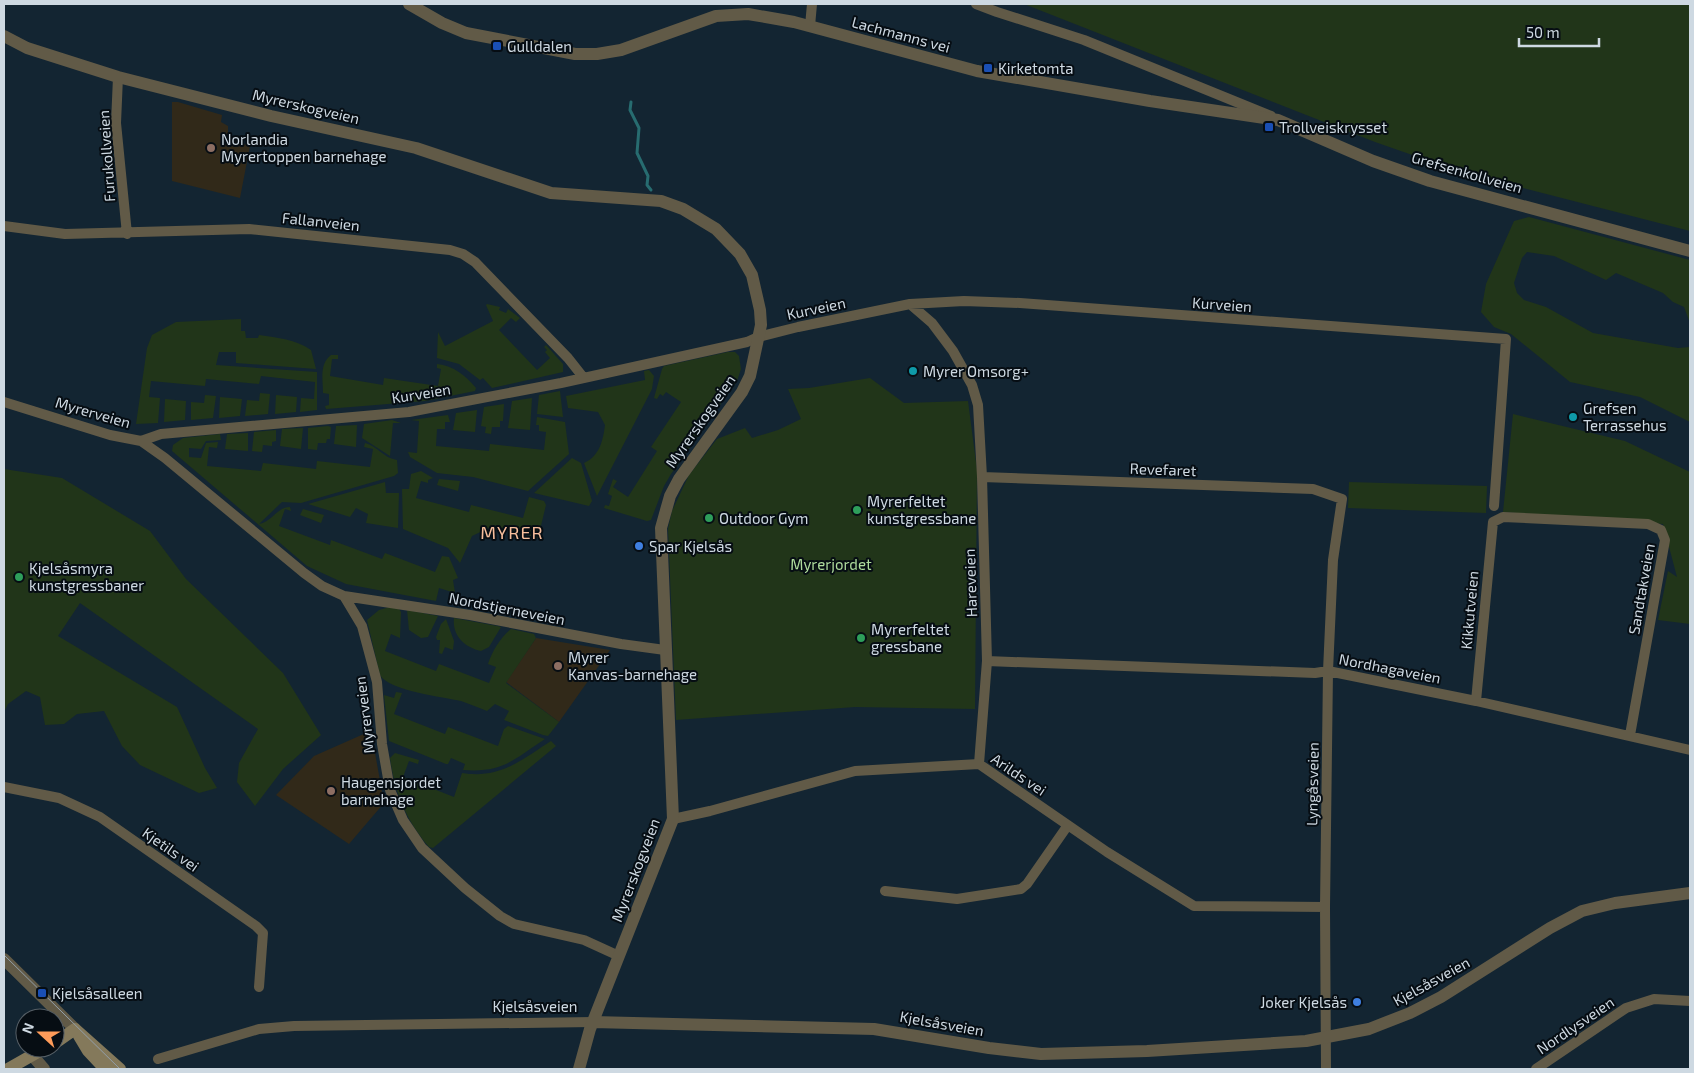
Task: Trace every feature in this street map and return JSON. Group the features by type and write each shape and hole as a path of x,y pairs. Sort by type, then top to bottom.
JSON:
{"main road":[{"path":"65,1036 75,1029"},
{"path":"75,1029 88,1051 105,1069"},
{"path":"75,1029 120,1069"},
{"path":"8,1069 27,1058"}],"street":[{"name":"Lachmanns vei","path":"409,4 442,24 466,33 575,54 597,54 621,50 697,21 724,15 762,16 810,26 977,71 1240,110 1278,120"},
{"path":"810,26 812,4"},
{"path":"976,4 1084,40 1240,110"},
{"name":"Myrerskogveien","path":"4,36 27,48 118,77 271,116 416,148 551,193 580,197 648,199 673,204 716,229 740,254 752,275 760,310 761,325 750,376 742,392 679,479 664,513 661,528 664,650 673,819 593,1022 579,1069"},
{"name":"Furukollveien","path":"118,77 116,124 127,234"},
{"name":"Grefsenkollveien","path":"1278,120 1373,161 1430,181 1690,251"},
{"name":"Fallanveien","path":"4,226 65,234 127,234 249,229 450,250 463,254 475,262 568,358 583,377"},
{"name":"Kurveien","path":"141,441 162,434 409,412 747,342 758,337 910,304 964,301 1020,303 1506,339 1494,506"},
{"name":"Hareveien","path":"910,304 932,323 954,351 972,385 979,414 987,661 979,764"},
{"name":"Myrerveien","path":"4,402 110,435 141,441 165,458 304,573 322,586 344,596 362,626 377,682 384,754 390,790 403,820 422,848 465,888 500,916 514,924 584,940 619,956"},
{"name":"Revefaret","path":"982,477 1313,489 1342,499"},
{"name":"Lyngåsveien","path":"1326,1069 1325,907 1328,671 1334,560 1342,499"},
{"name":"Sandtakveien","path":"1493,522 1503,517 1648,524 1658,527 1664,534 1665,546 1630,735"},
{"name":"Kikkutveien","path":"1476,701 1490,531 1493,522"},
{"name":"Nordstjerneveien","path":"344,596 470,615 621,644 664,650"},
{"name":"Nordhagaveien","path":"987,661 1315,673 1328,671 1476,701 1690,750"},
{"name":"Arilds vei","path":"673,819 710,811 856,771 979,764 1175,896 1194,906 1325,907"},
{"name":"Kjetils vei","path":"4,787 59,798 100,817 256,926 262,933 259,988"},
{"path":"885,891 957,899 1020,889 1027,884 1068,825"},
{"name":"Kjelsåsveien","path":"158,1059 259,1029 294,1026 593,1022 874,1029 1008,1051 1050,1054 1157,1050 1326,1038 1369,1029 1424,1006 1558,923 1582,911 1616,903 1690,893"},
{"path":"4,960 75,1029"},
{"name":"Nordlysveien","path":"1536,1069 1626,1008 1654,999 1690,1001"},
{"path":"35,1058 44,1069"}],"shaded area":[{"name":"Norlandia Myrertoppen barnehage","path":"172,102 178,102 222,115 221,122 228,126 228,138 250,146 240,198 172,181"},
{"name":"Myrer Kanvas-barnehage","path":"536,638 610,650 559,722 506,682"},
{"name":"Haugensjordet barnehage","path":"366,733 372,736 384,803 349,844 276,795 314,756"}],"green space":[{"path":"1024,4 1690,4 1690,231 1461,172 1375,142"},
{"path":"1529,217 1690,260 1690,323 1684,307 1673,302 1663,293 1616,273 1606,280 1554,256 1527,252 1522,258 1514,283 1517,293 1524,300 1546,307 1593,333 1678,348 1690,347 1690,422 1640,397 1570,382 1511,334 1494,327 1481,312 1486,284 1514,221"},
{"path":"487,304 500,307 499,310 506,313 508,309 520,318 516,322 511,318 499,330 537,370 550,358 545,352 547,350 544,347 546,345 563,364 563,372 492,388 483,378 480,380 459,364 437,358 438,332 445,346 493,321"},
{"path":"241,319 241,331 245,331 246,338 258,338 259,335 280,338 299,343 311,350 316,369 236,363 236,352 219,352 216,365 317,372 317,410 300,412 301,398 314,399 315,382 261,376 259,384 206,379 205,386 151,381 149,397 160,398 158,423 136,424 147,348 152,335 176,322"},
{"path":"735,352 739,356 741,369 737,381 671,474 664,486 651,520 647,521 604,508 605,505 609,506 612,496 608,494 613,479 617,481 613,487 628,497 657,451 651,447 681,402 666,392 663,396 660,394 657,399 654,398 664,366"},
{"path":"331,355 338,355 338,359 332,359 330,376 383,385 384,378 438,386 441,369 437,368 437,364 459,372 476,388 475,391 425,401 326,409 325,406 329,405 329,394 323,393 322,372 327,359"},
{"path":"649,370 654,376 652,389 597,496 584,463 594,456 600,447 605,425 598,412 568,408 566,396 645,380 644,371"},
{"name":"Myrerjordet","path":"870,378 904,403 968,401 977,470 975,709 855,707 676,720 668,529 672,511 689,475 717,439 745,428 752,438 778,430 801,419 788,389 809,388"},
{"path":"560,391 563,417 537,414 539,395"},
{"path":"260,393 270,394 268,414 245,416 247,400 259,401"},
{"path":"205,395 216,396 213,418 191,420 191,402 204,403"},
{"path":"276,395 297,397 296,412 275,414"},
{"path":"220,397 242,399 240,416 219,418"},
{"path":"532,398 530,430 508,428 512,401"},
{"path":"165,399 186,401 185,420 164,422"},
{"path":"504,404 503,421 500,421 500,427 492,427 491,434 485,433 486,427 481,426 484,407"},
{"path":"477,410 475,432 453,430 456,413"},
{"path":"1513,414 1625,441 1690,472 1690,624 1658,620 1668,571 1677,577 1663,524 1503,512"},
{"path":"448,415 450,422 445,422 445,429 437,429 436,446 489,451 490,444 544,450 546,432 539,431 539,425 536,425 537,417 565,422 569,454 528,491 473,477 437,473 410,457 408,452 417,453 419,421 411,420"},
{"path":"392,420 401,423 393,423 390,456 362,438 364,424"},
{"path":"357,425 356,447 334,444 336,426"},
{"path":"331,427 330,439 327,439 326,443 318,443 317,450 308,449 308,428"},
{"path":"303,428 301,449 280,446 282,429"},
{"path":"276,430 276,441 272,442 272,446 263,445 262,452 252,451 254,432"},
{"path":"248,433 248,451 225,449 227,434"},
{"path":"220,434 221,440 206,441 201,449 189,448 189,457 201,458 206,443 218,442 217,448 209,447 207,466 261,471 263,463 316,469 317,461 370,467 373,449 364,447 365,443 388,457 397,460 398,473 394,476 301,503 282,502 259,524 264,523 282,509 290,507 291,511 285,509 279,526 330,545 331,540 382,559 385,553 435,572 442,556 449,557 458,578 453,580 455,593 439,588 436,601 346,584 307,566 172,451 173,445 183,438"},
{"path":"572,458 581,463 592,501 589,506 534,493"},
{"path":"4,469 62,478 150,531 186,579 283,673 321,735 283,769 255,806 237,782 239,763 258,729 80,603 58,636 177,707 205,768 217,788 199,793 140,765 122,746 104,711 77,714 64,724 45,725 40,697 26,691 8,704 4,712"},
{"path":"421,471 433,478 428,480 428,483 421,481 416,498 469,512 471,505 523,518 529,497 544,501 546,505 538,538 493,526 472,536 460,563 448,548 403,529 402,489 409,489 411,474"},
{"path":"439,479 460,481 458,491 437,485"},
{"path":"385,482 386,493 399,493 398,528 366,523 368,514 356,508 350,517 308,504"},
{"path":"1349,482 1487,486 1486,513 1348,508"},
{"path":"303,509 324,515 321,523 300,515"},
{"path":"390,607 399,609 401,612 400,638 391,634 385,651 436,671 439,664 489,683 496,667 488,664 494,650 503,637 511,629 534,634 536,638 506,683 559,722 548,736 543,735 504,720 509,711 495,704 487,711 461,701 405,689 385,681 380,675 367,620 379,610"},
{"path":"407,610 438,616 428,637 421,638 409,630"},
{"path":"454,618 501,627 489,647 481,651 469,647 460,639 455,630"},
{"path":"446,619 454,641 453,650 445,647 442,654 439,653 440,640 437,640 436,637 441,624"},
{"path":"396,692 402,693 394,714 445,734 448,727 498,746 504,729 508,726 545,739 507,764 488,769 463,770 465,764 451,758 448,764 446,764 389,741 384,695 394,698"},
{"path":"551,741 556,746 433,848 429,847 414,827 398,794 390,758 395,753 419,760 418,764 409,761 403,777 454,797 462,773 475,774 499,771 509,767"}],"waterway":[{"path":"631,102 630,110 639,128 637,153 648,176 647,185 651,190"}],"tram line":[{"path":"4,955 120,1069"}],"place":[{"name":"Gulldalen","path":"497,46"},
{"name":"Kirketomta","path":"988,68"},
{"name":"Trollveiskrysset","path":"1269,127"},
{"name":"Norlandia Myrertoppen barnehage","path":"211,148"},
{"name":"Myrer Omsorg+","path":"913,371"},
{"name":"Grefsen Terrassehus","path":"1573,417"},
{"name":"Myrerfeltet kunstgressbane","path":"857,510"},
{"name":"Outdoor Gym","path":"709,518"},
{"name":"Spar Kjelsås","path":"639,546"},
{"name":"Kjelsåsmyra kunstgressbaner","path":"19,577"},
{"name":"Myrerfeltet gressbane","path":"861,638"},
{"name":"Myrer Kanvas-barnehage","path":"558,666"},
{"name":"Haugensjordet barnehage","path":"331,791"},
{"name":"Kjelsåsalleen","path":"42,993"},
{"name":"Joker Kjelsås","path":"1357,1002"}],"district":[{"name":"MYRER","path":"512,532"}]}
